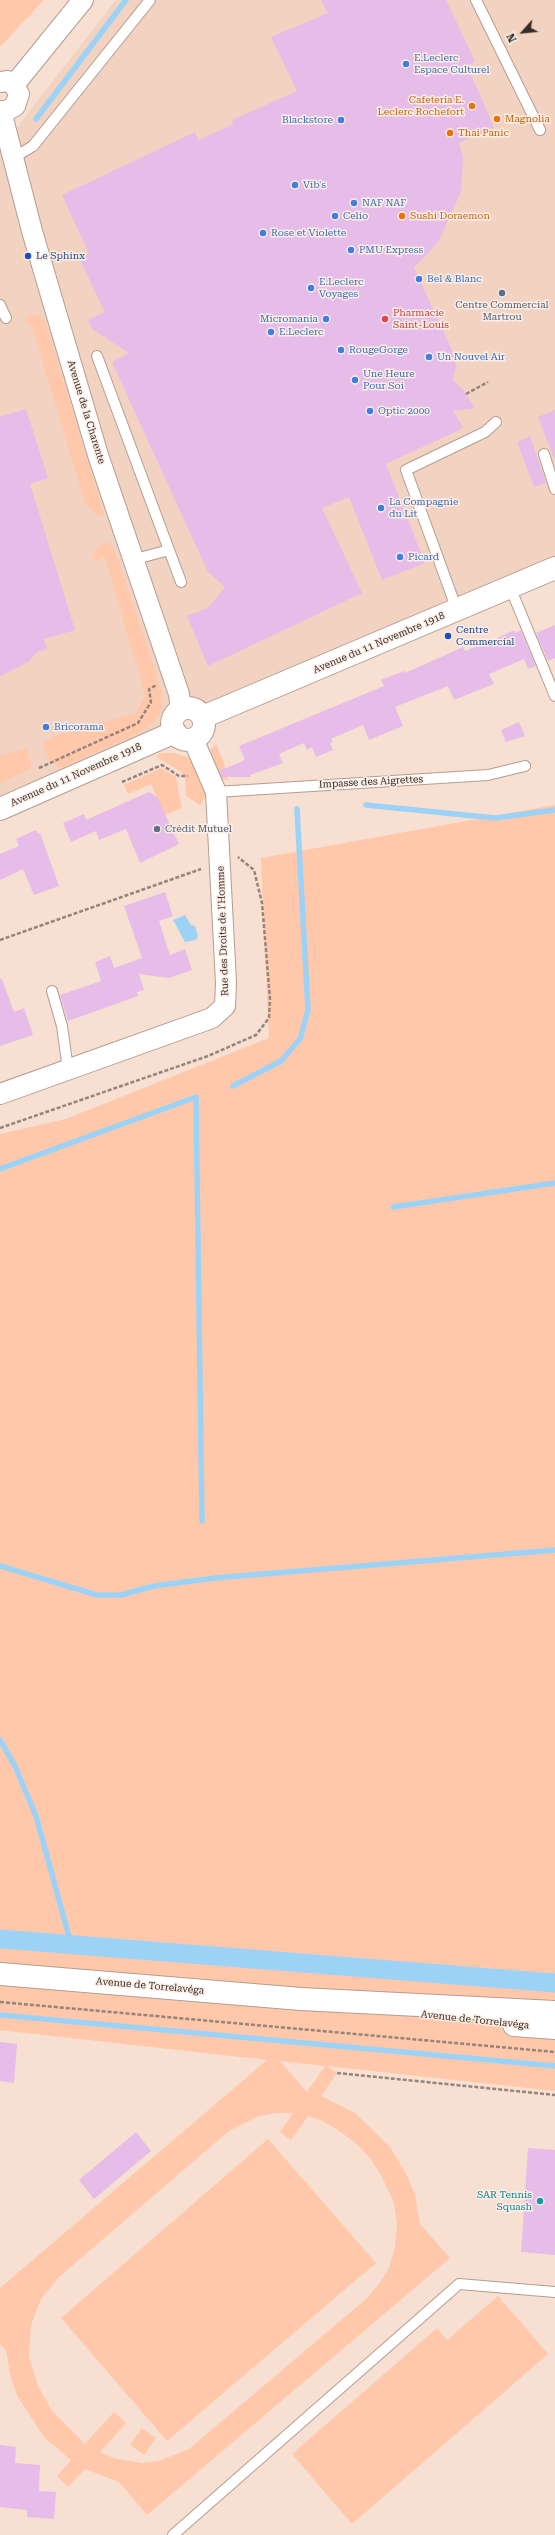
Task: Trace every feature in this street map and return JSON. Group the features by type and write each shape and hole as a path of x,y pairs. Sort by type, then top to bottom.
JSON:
{"main road":[{"name":"Avenue du 11 Novembre 1918","path":"203,717 555,568"},
{"path":"191,708 203,717 204,728 184,735 172,722 181,709 191,708"},
{"name":"Avenue du 11 Novembre 1918","path":"0,809 184,735"},
{"name":"Avenue de Torrelavéga","path":"0,1974 301,1999 555,2012"},
{"name":"Avenue de Torrelavéga","path":"301,1999 482,2022 555,2028"}],"street":[{"path":"0,111 6,111 15,106 19,94 4,81 83,0"},
{"name":"Avenue de la Charente","path":"0,111 32,231 132,560 173,678 181,709"},
{"name":"Rue des Droits de l'Homme","path":"0,1094 212,1018 226,1006 221,862 216,792 207,768 184,735"}],"lane":[{"path":"13,158 33,146 150,0"},
{"path":"476,0 540,130"},
{"path":"0,305 6,318"},
{"path":"97,356 181,582"},
{"path":"457,610 406,470 485,432 496,422"},
{"path":"544,454 555,489"},
{"path":"132,560 168,550"},
{"path":"510,587 555,696"},
{"name":"Impasse des Aigrettes","path":"216,792 488,775 525,766"},
{"path":"52,991 62,1026 68,1069"},
{"path":"172,2535 459,2284 555,2292"}],"path":[{"path":"466,394 488,382"},
{"path":"39,768 138,723 151,702 149,689 173,678"},
{"path":"122,782 162,765 185,777 207,768"},
{"path":"0,940 221,862"},
{"path":"0,2002 555,2052"},
{"path":"337,2073 555,2095"}],"shaded area":[{"path":"0,0 44,0 1,46 0,45"},
{"path":"116,0 555,0 555,564 222,702 0,800 0,149"},
{"path":"30,315 38,315 45,320 104,515 97,516 85,503 32,326 25,322 26,317"},
{"path":"105,542 110,544 115,550 162,692 162,710 153,723 141,732 62,768 50,762 43,744 51,737 136,713 145,695 105,557 94,562 94,551"},
{"path":"216,744 224,763 228,780 222,779 211,758 211,749"},
{"path":"26,748 32,768 0,783 0,756"},
{"path":"162,753 174,753 190,758 207,795 200,805 186,796 185,777 181,772 158,758 157,756"},
{"path":"161,768 176,777 182,808 165,815 151,784 128,794 124,785"},
{"path":"555,805 555,2091 327,2066 337,2073 321,2096 355,2113 390,2147 407,2176 415,2195 420,2224 450,2258 147,2515 119,2482 85,2469 68,2487 57,2476 71,2460 44,2437 18,2397 11,2379 6,2350 0,2344 0,2288 267,2060 0,2030 0,1134 66,1119 269,1038 261,858","holes":["280,2061 325,2066 307,2092","277,2113 293,2113 280,2132 291,2140 308,2116 323,2121 341,2132 359,2146 372,2161 383,2179 394,2203 397,2225 395,2247 389,2268 379,2284 366,2299 189,2449 159,2461 142,2463 113,2458 100,2452 126,2423 114,2412 85,2444 52,2411 38,2386 29,2356 31,2325 41,2299 59,2277 229,2131 259,2116"]},
{"path":"268,2139 376,2263 167,2441 61,2318"},
{"path":"498,2296 548,2354 352,2524 292,2454 437,2328 447,2340"},
{"path":"142,2428 156,2438 144,2455 130,2445"}],"water":[{"path":"185,915 191,925 195,926 198,936 196,940 185,942 173,920"}],"building":[{"name":"E.Leclerc","path":"321,0 446,0 475,61 467,66 494,127 459,143 463,157 461,192 438,242 414,268 453,352 456,365 453,381 462,388 475,408 453,411 463,427 457,431 386,464 425,563 382,580 349,497 322,508 362,593 208,666 187,616 208,608 225,587 208,572 112,362 129,353 92,329 88,320 105,312 79,258 89,254 62,195 195,132 199,140 233,124 232,120 297,91 271,37 328,13"},
{"path":"26,409 48,478 30,484 75,630 44,639 47,649 37,652 28,662 0,676 0,417"},
{"path":"555,410 555,457 554,458 538,417"},
{"path":"530,436 546,483 534,487 517,442"},
{"path":"555,625 555,658 548,661 536,633"},
{"path":"514,630 515,633 521,630 536,666 528,669 524,659 489,674 494,684 454,700 448,686 395,707 403,726 369,740 363,725 331,739 333,742 330,743 333,750 316,757 312,747 307,750 304,743 279,754 283,763 250,775 251,777 222,777 219,771 245,760 239,746 384,686 381,680 404,671 405,673 463,647 465,651"},
{"path":"519,722 525,736 506,742 501,730"},
{"path":"149,792 157,797 179,844 140,863 126,829 99,840 96,831 71,842 63,823 84,814 86,820"},
{"path":"36,830 38,834 40,833 59,886 34,895 23,869 0,880 0,854 19,846 16,839"},
{"path":"165,892 173,916 159,921 170,955 185,949 192,970 169,978 139,974 144,990 137,992 138,996 68,1021 60,995 101,981 95,962 110,956 114,968 142,958 124,906"},
{"path":"0,979 2,979 14,1012 24,1008 33,1035 0,1046"},
{"path":"0,2042 17,2044 14,2083 0,2081"},
{"path":"136,2132 151,2151 94,2199 79,2180"},
{"name":"SAR Tennis Squash","path":"528,2148 555,2150 555,2255 521,2252"},
{"path":"0,2445 16,2447 15,2463 40,2465 39,2491 56,2492 54,2519 27,2517 27,2510 0,2507"}],"waterway":[{"path":"36,119 126,0"},
{"path":"366,805 495,818 555,810"},
{"path":"233,1086 281,1061 300,1039 308,1010 297,809"},
{"path":"0,1169 196,1097 202,1521"},
{"path":"393,1207 555,1183"},
{"path":"0,1566 97,1595 121,1595 154,1586 215,1578 555,1550"},
{"path":"0,1740 14,1764 36,1816 71,1944"},
{"path":"0,1939 555,1983"},
{"path":"0,2015 555,2066"}],"place":[{"name":"E.Leclerc Espace Culturel","path":"406,64"},
{"name":"Cafeteria E. Leclerc Rochefort","path":"472,106"},
{"name":"Magnolia","path":"497,119"},
{"name":"Blackstore","path":"341,120"},
{"name":"Thai Panic","path":"450,133"},
{"name":"Vib's","path":"295,185"},
{"name":"NAF NAF","path":"354,203"},
{"name":"Celio","path":"335,216"},
{"name":"Sushi Doraemon","path":"402,216"},
{"name":"Rose et Violette","path":"263,233"},
{"name":"PMU Express","path":"351,250"},
{"name":"Le Sphinx","path":"28,256"},
{"name":"Bel & Blanc","path":"419,279"},
{"name":"E.Leclerc Voyages","path":"311,288"},
{"name":"Centre Commercial Martrou","path":"502,293"},
{"name":"Micromania","path":"326,319"},
{"name":"Pharmacie Saint-Louis","path":"385,319"},
{"name":"E.Leclerc","path":"271,332"},
{"name":"RougeGorge","path":"341,350"},
{"name":"Un Nouvel Air","path":"429,357"},
{"name":"Une Heure Pour Soi","path":"355,380"},
{"name":"Optic 2000","path":"370,411"},
{"name":"La Compagnie du Lit","path":"381,508"},
{"name":"Picard","path":"400,557"},
{"name":"Centre Commercial","path":"448,636"},
{"name":"Bricorama","path":"46,727"},
{"name":"Crédit Mutuel","path":"157,829"},
{"name":"SAR Tennis Squash","path":"540,2201"}]}
